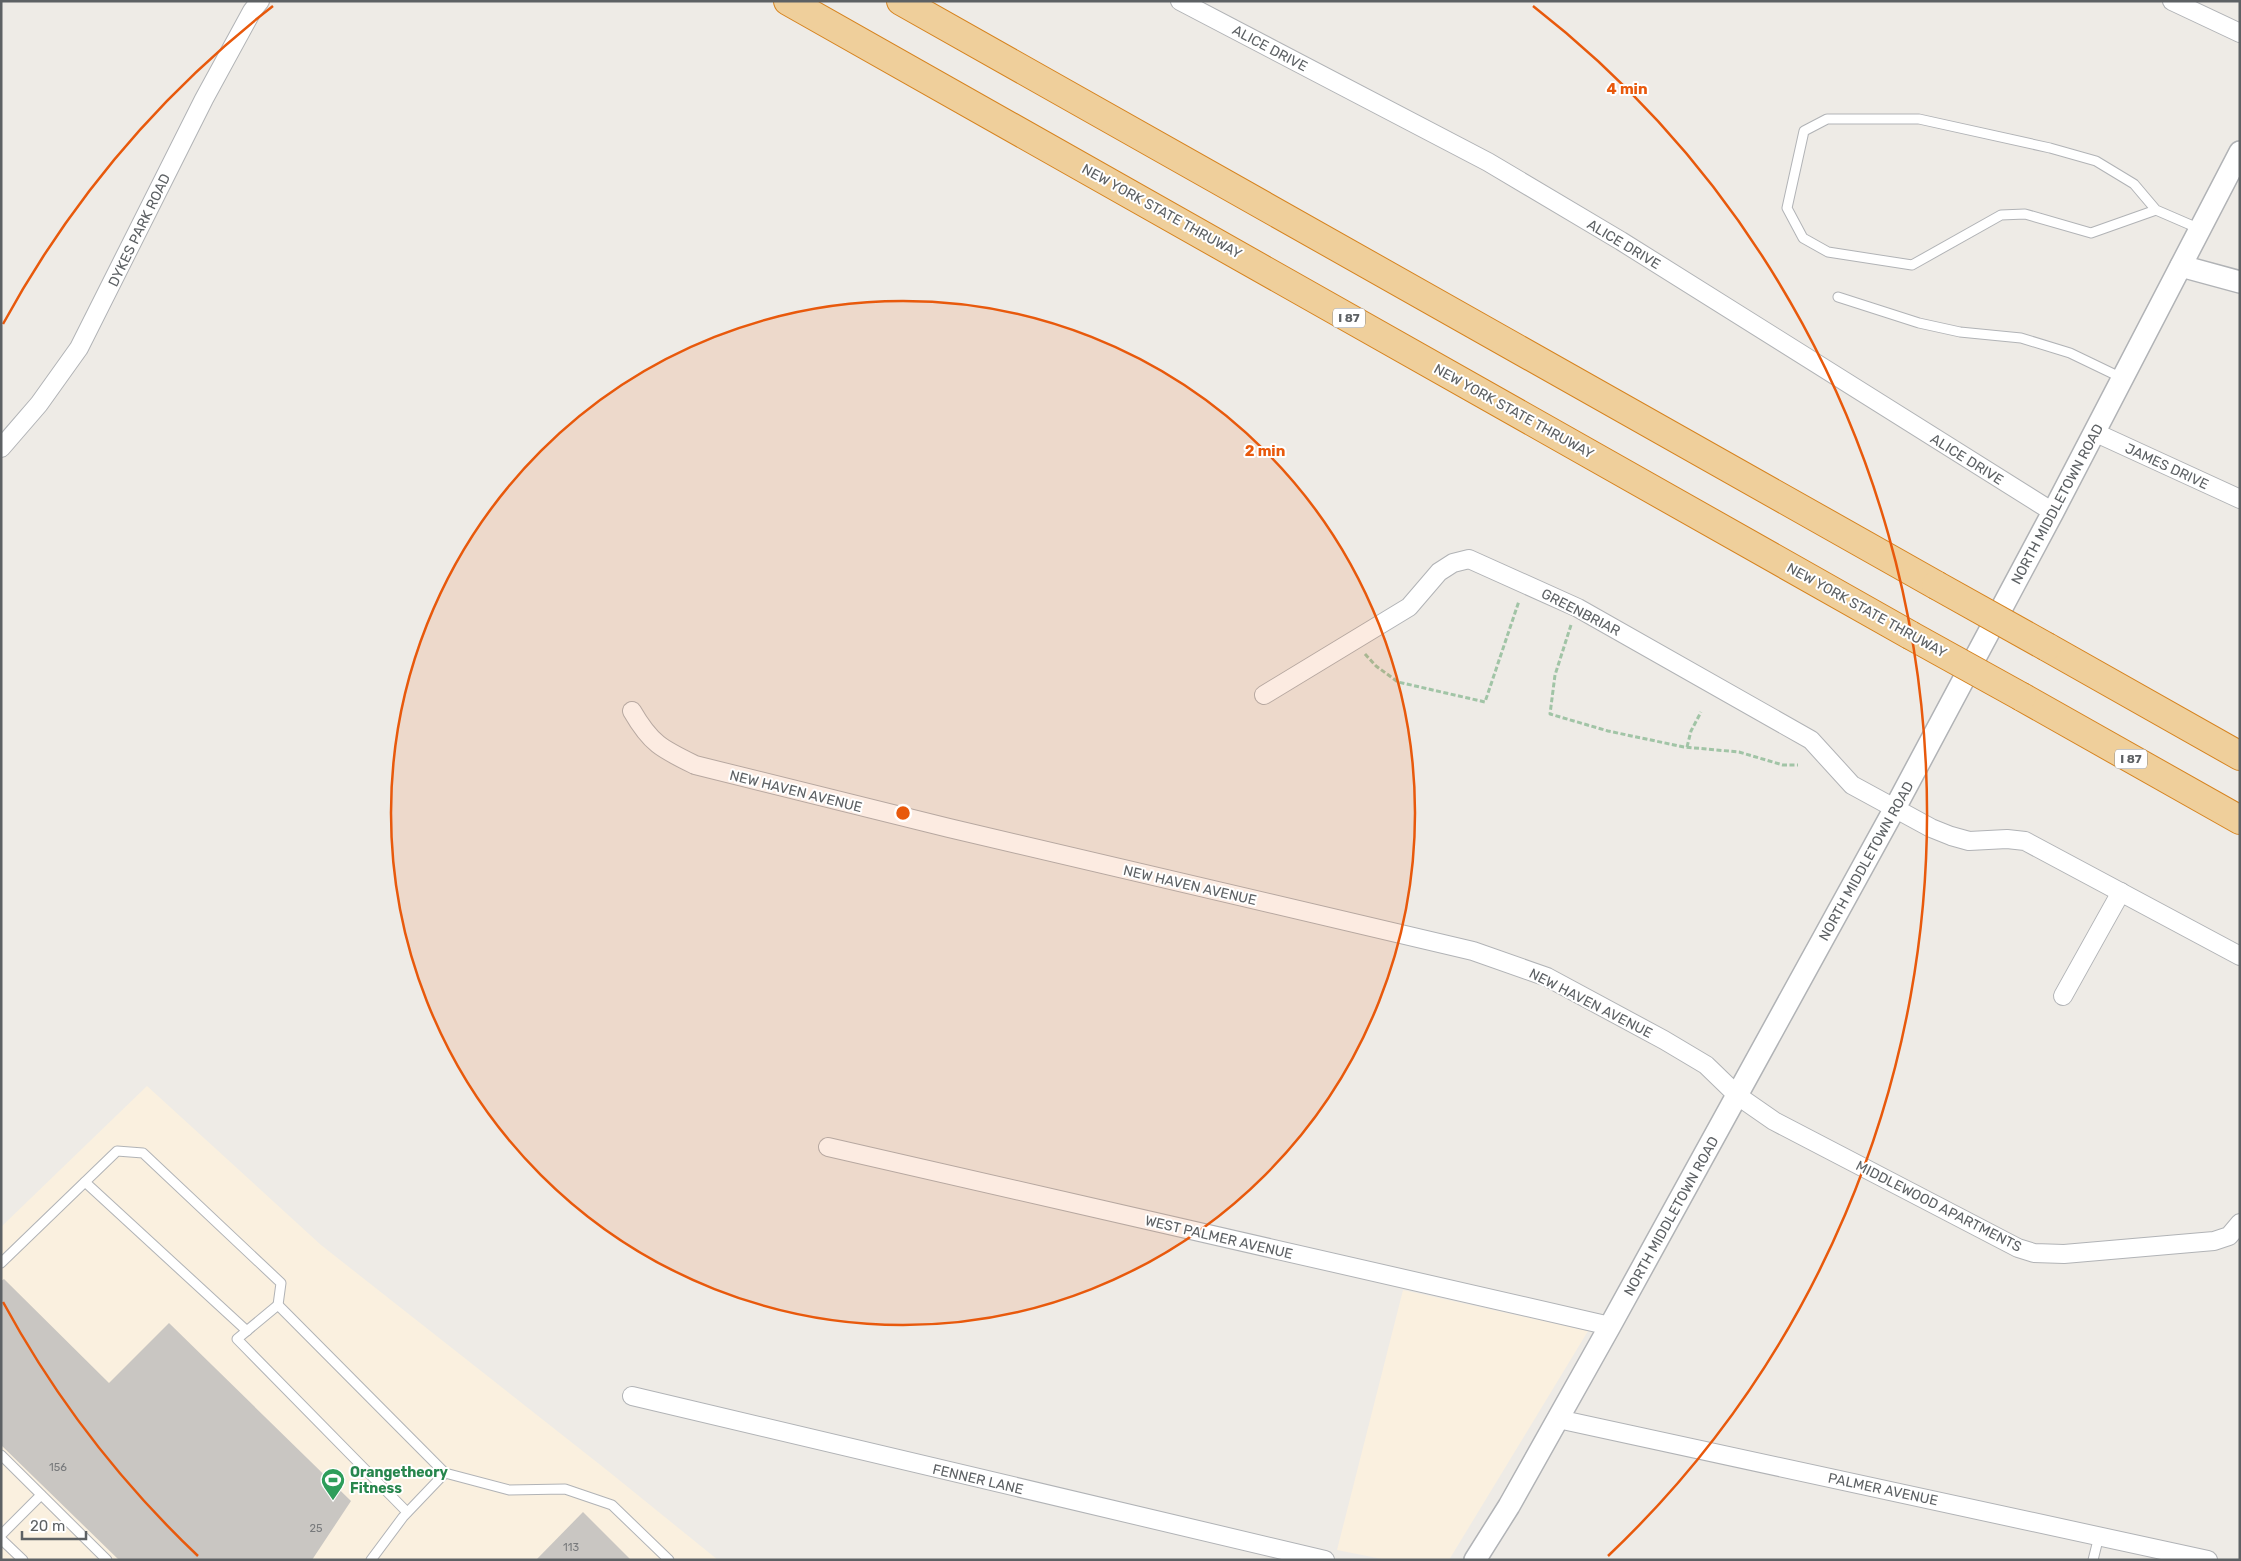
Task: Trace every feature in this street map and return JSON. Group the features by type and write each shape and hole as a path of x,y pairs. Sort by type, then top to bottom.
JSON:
{"highway":[{"name":"NEW YORK STATE THRUWAY","path":"788,1 2240,820"},
{"path":"901,1 2240,756"}],"street":[{"name":"DYKES PARK ROAD","path":"1,448 44,397 79,348 204,99 252,11 260,1"},
{"name":"ALICE DRIVE","path":"1180,1 1496,167 1621,241 2053,512"},
{"path":"2172,1 2240,33"},
{"name":"NORTH MIDDLETOWN ROAD","path":"1475,1560 1509,1506 1610,1326 1895,808 2053,512 2240,152"},
{"path":"2181,266 2240,282"},
{"name":"JAMES DRIVE","path":"2094,432 2240,499"},
{"name":"GREENBRIAR","path":"1264,695 1409,607 1439,572 1453,563 1469,560 1578,608 1811,740 1852,785 1895,808"},
{"name":"NEW HAVEN AVENUE","path":"632,711 644,731 661,749 695,765 949,828 1473,951 1548,977 1706,1065 1738,1096"},
{"path":"1895,808 1931,828 1969,841 2007,839 2025,841 2240,956"},
{"path":"2063,996 2121,892"},
{"name":"MIDDLEWOOD APARTMENTS","path":"1738,1096 1783,1126 2004,1243 2034,1253 2064,1254 2214,1241 2229,1236 2240,1223"},
{"name":"WEST PALMER AVENUE","path":"828,1147 1610,1326"},
{"name":"FENNER LANE","path":"632,1396 1325,1560"},
{"name":"PALMER AVENUE","path":"1558,1419 2208,1560"}],"lane":[{"path":"2156,210 2091,233 2025,214 2001,215 1912,265 1828,252 1803,238 1787,208 1804,131 1827,119 1919,119 2050,148 2096,161 2134,184 2156,210 2200,229"},
{"path":"1838,297 1918,323 1960,332 2021,338 2070,353 2123,378"},
{"path":"1,1263 117,1151 143,1153 281,1283 278,1306 238,1339 407,1512"},
{"path":"85,1182 247,1331"},
{"path":"278,1306 445,1473 508,1490 565,1489 612,1505 670,1560"},
{"path":"1,1455 107,1560"},
{"path":"371,1560 407,1512 445,1473"},
{"path":"1,1535 41,1495"},
{"path":"2092,1560 2099,1536"},
{"path":"1,1539 23,1560"}],"path":[{"path":"1353,640 1376,666 1398,682 1485,702 1516,608 1526,585"},
{"path":"1578,608 1555,674 1550,714 1608,731 1687,748 1739,752 1783,765 1798,765"},
{"path":"1687,748 1691,731 1701,712"}],"shaded area":[{"path":"147,1086 321,1245 718,1560 1,1560 1,1227"},
{"path":"1403,1290 1588,1331 1449,1560 1387,1560 1337,1550"}],"building":[{"path":"4,1279 109,1383 169,1323 351,1501 312,1560 119,1560 1,1445 1,1281"},
{"path":"583,1512 631,1560 536,1560"}],"place":[{"name":"Orangetheory Fitness","path":"333,1501"}]}
